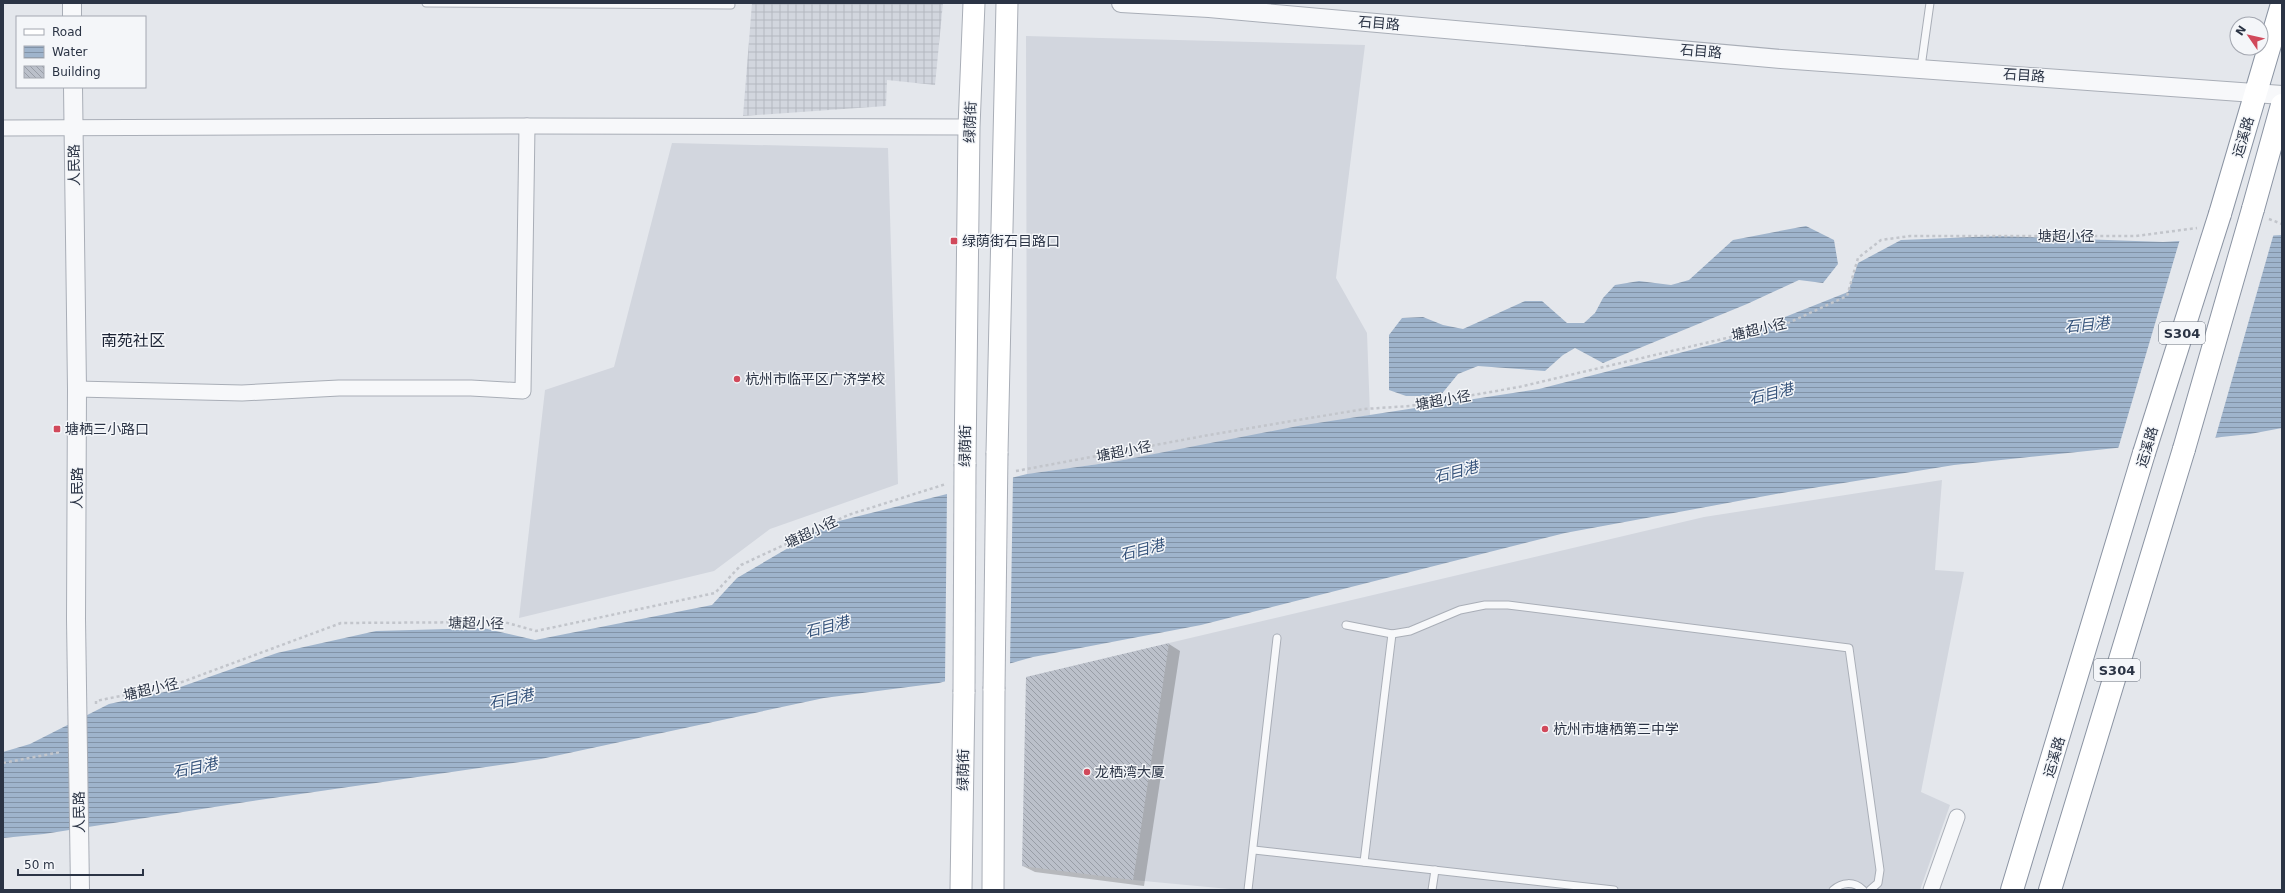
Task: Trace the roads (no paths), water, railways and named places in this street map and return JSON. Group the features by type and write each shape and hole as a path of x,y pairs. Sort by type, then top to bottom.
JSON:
{"highway":[{"name":"运溪路","path":"2012,890 2144,453 2220,214 2282,4"},
{"name":"运溪路","path":"2050,890 2257,214 2282,105"}],"main road":[{"name":"绿荫街","path":"961,890 969,127 974,3"},
{"path":"993,890 997,453 1007,3"}],"street":[{"path":"72,3 72,16"},
{"name":"石目路","path":"1121,3 1209,8 1781,58 1921,67 2282,95"},
{"name":"人民路","path":"73,88 77,389 76,619 80,890"},
{"path":"77,389 242,393 339,388 471,388 523,391 527,126"},
{"path":"3,128 74,129 527,126 969,127"},
{"path":"1931,890 1957,817"}],"lane":[{"path":"426,3 731,5"},
{"path":"1921,67 1930,3"},
{"path":"1346,625 1392,634 1410,631 1460,610 1485,605 1508,605 1849,648 1880,870 1878,883 1870,890"},
{"path":"1364,862 1392,634"},
{"path":"1248,890 1254,850 1277,638"},
{"path":"1254,850 1435,870 1560,887 1614,890"},
{"path":"1432,890 1435,870"},
{"path":"1833,890 1842,884 1848,883 1855,884 1863,890"}],"water":[{"path":"1806,226 1834,240 1838,264 1823,283 1799,280 1747,304 1603,363 1575,348 1563,355 1545,371 1478,366 1458,374 1440,396 1406,396 1389,390 1389,335 1402,318 1423,317 1443,325 1463,329 1525,301 1542,301 1567,323 1584,323 1595,313 1603,298 1615,285 1639,281 1671,285 1689,280 1733,240"},
{"name":"石目港","path":"2282,235 2282,428 2250,434 1954,465 1782,493 1565,533 1201,625 1033,657 939,683 824,698 541,759 246,802 44,834 3,838 3,752 30,744 109,704 169,691 277,653 376,631 483,628 535,640 712,605 737,578 831,523 1027,474 1113,462 1298,426 1539,389 1722,342 1848,292 1858,263 1901,240 1999,236 2163,242"}],"place":[{"name":"绿荫街石目路口","path":"954,241"},
{"name":"杭州市临平区广济学校","path":"737,379"},
{"name":"塘栖三小路口","path":"57,429"},
{"name":"杭州市塘栖第三中学","path":"1545,729"},
{"name":"龙栖湾大厦","path":"1087,772"}],"district":[{"name":"南苑社区","path":"133,340"}]}
